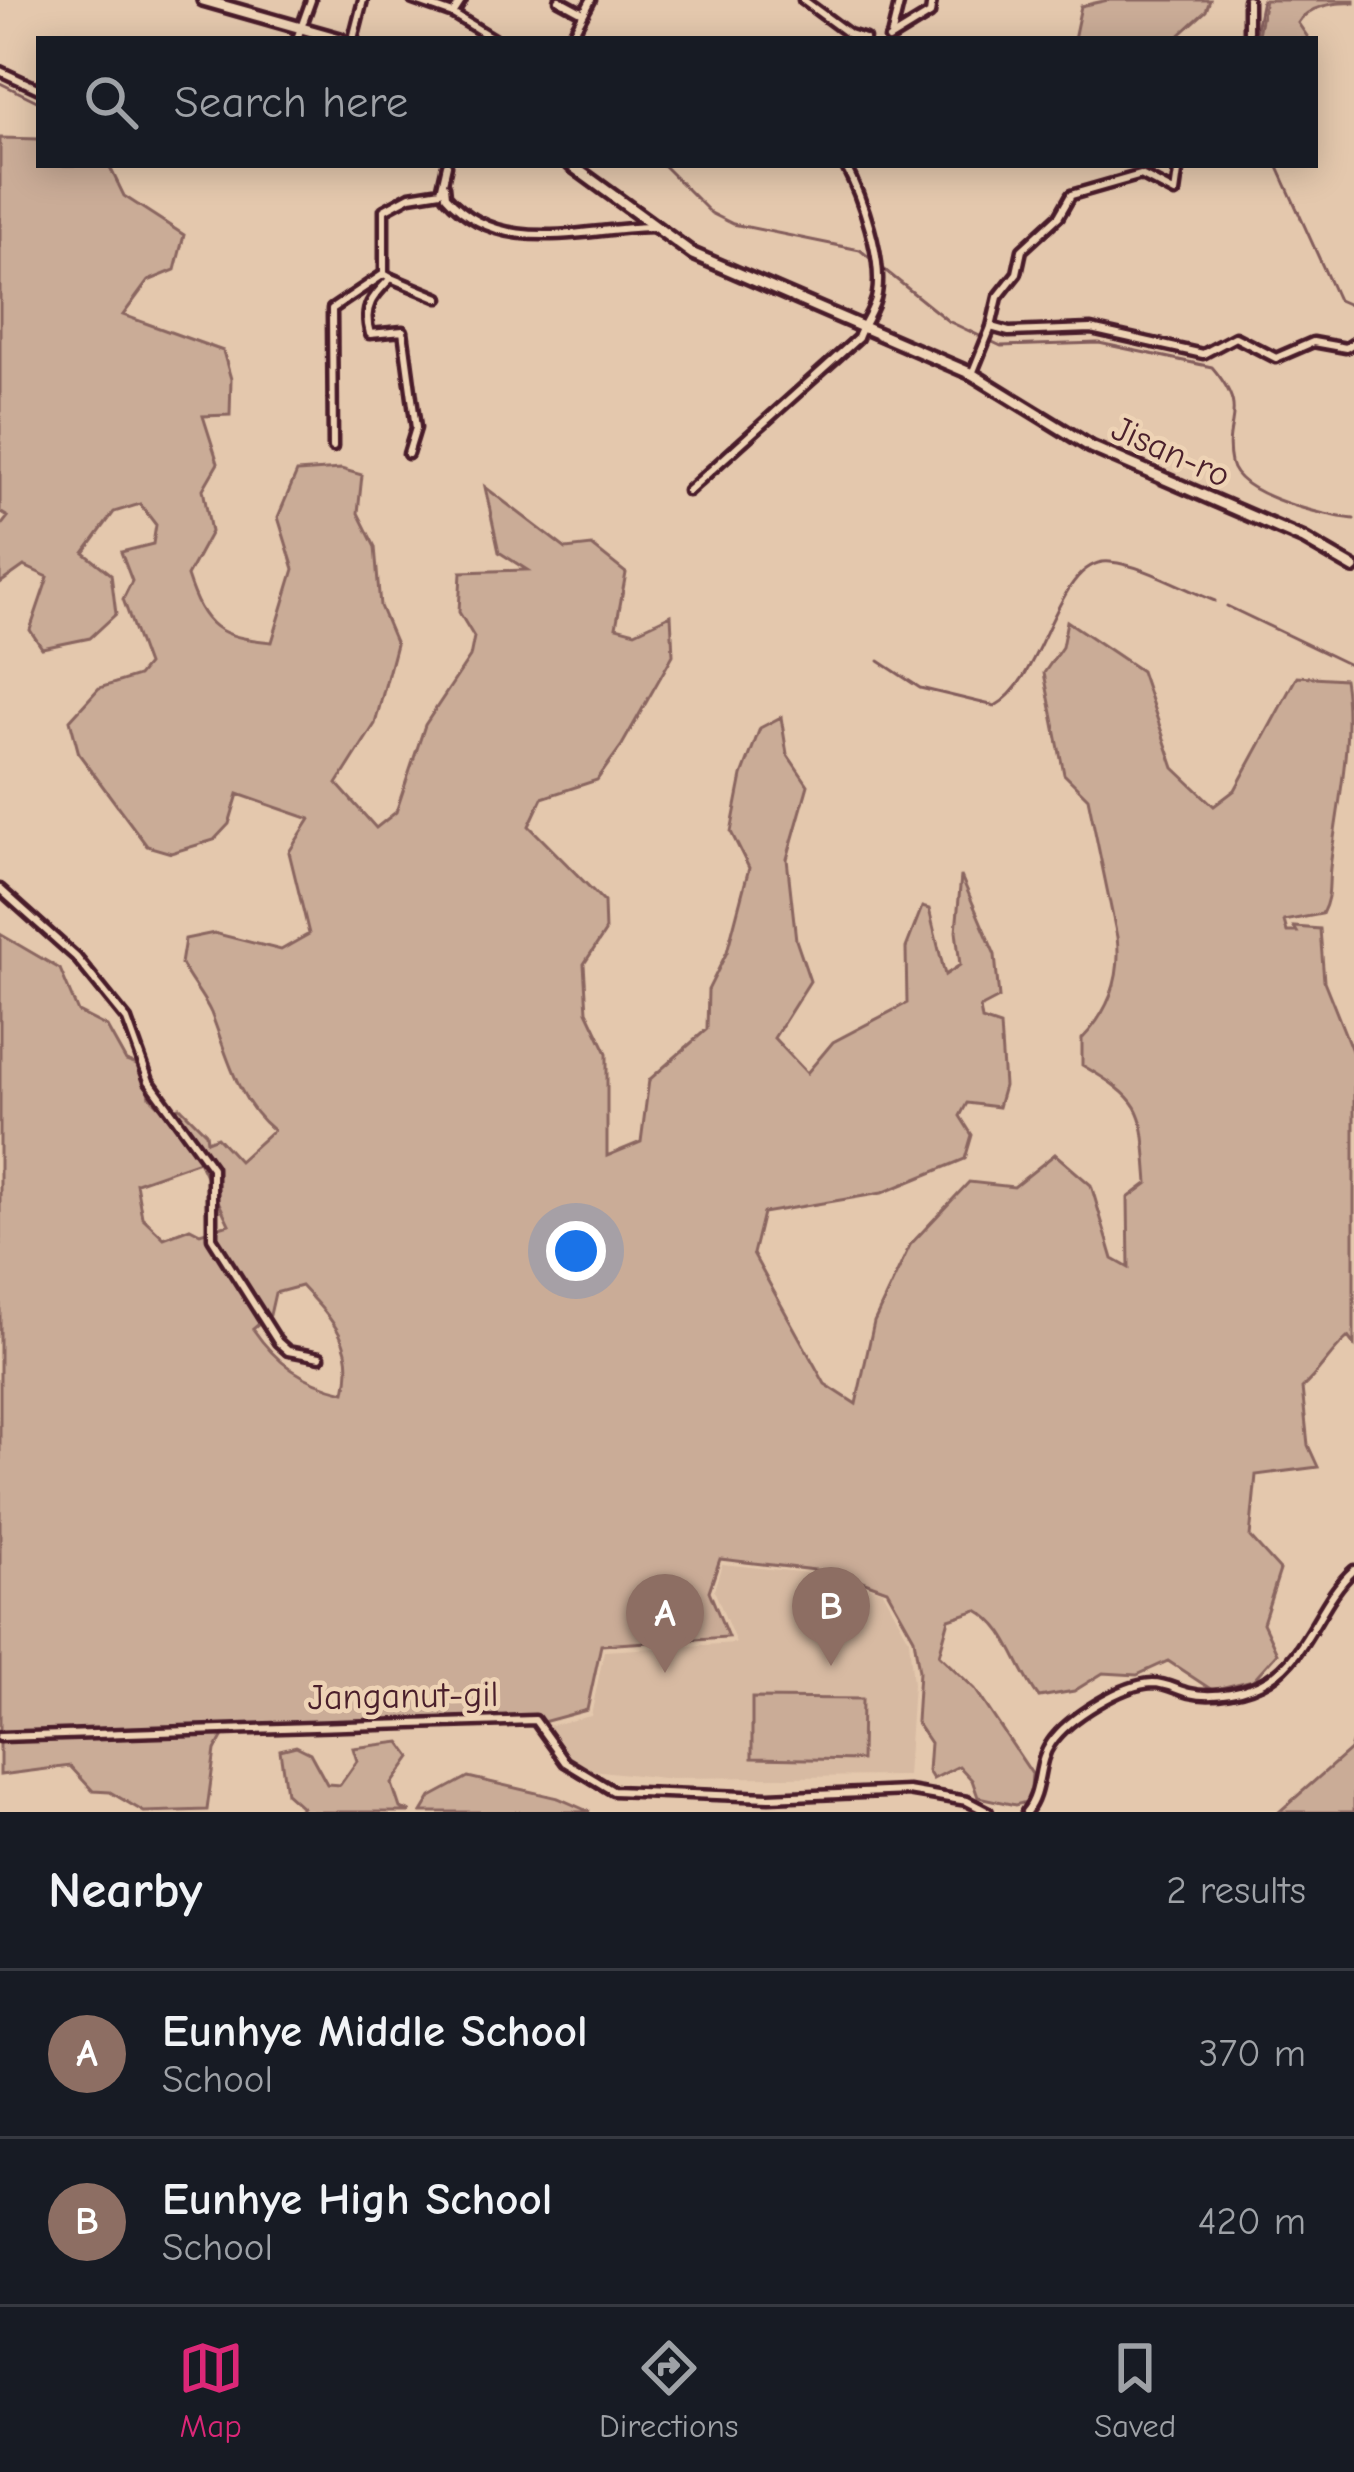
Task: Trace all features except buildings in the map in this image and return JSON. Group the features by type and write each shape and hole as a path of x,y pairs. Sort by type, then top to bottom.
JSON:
{"main road":[{"path":"203,0 332,36"},
{"name":"Jisan-ro","path":"576,168 693,254 972,374 1091,447 1304,539 1354,568"}],"street":[{"path":"299,36 311,0"},
{"path":"354,36 363,0"},
{"path":"413,0 453,14 489,36"},
{"path":"453,14 461,0"},
{"path":"560,0 584,13"},
{"path":"571,36 591,0"},
{"path":"803,0 855,36"},
{"path":"891,36 900,0"},
{"path":"893,36 930,14 932,0"},
{"path":"1248,0 1248,36"},
{"path":"0,70 36,88"},
{"path":"447,168 446,196 463,212 501,229 555,238 655,227"},
{"path":"688,491 858,338 878,291 856,187 846,168"},
{"path":"972,374 998,297 1017,273 1022,250 1059,216 1072,195 1141,175 1174,193 1178,168"},
{"path":"408,454 416,428 403,332 370,334 367,320 371,298 388,276 384,209 410,196 441,191 447,176"},
{"path":"388,276 439,298"},
{"path":"333,447 332,309 388,276"},
{"path":"990,331 1091,328 1203,354 1235,337 1276,358 1313,342 1346,348 1354,343"},
{"path":"0,889 76,957 127,1020 149,1082 212,1168 212,1238 278,1342 288,1351 320,1358"},
{"path":"1027,1811 1038,1795 1051,1743 1076,1721 1140,1684 1161,1683 1198,1695 1256,1686 1286,1665 1329,1597 1354,1570"},
{"name":"Janganut-gil","path":"0,1737 535,1720 565,1762 613,1791 769,1797 908,1791 967,1801 988,1812"}],"shaded area":[{"path":"1108,0 1210,0 1206,11 1178,36 1075,36 1081,6"},
{"path":"1265,0 1354,0 1308,13 1298,23 1307,36 1258,36"},
{"path":"0,138 36,139 36,168 110,168 124,196 184,235 175,270 148,281 123,315 223,351 231,379 230,415 203,416 218,463 203,489 211,532 187,576 207,618 226,633 272,642 294,569 278,517 297,472 341,469 362,475 358,513 375,547 380,606 396,644 375,724 337,784 376,828 396,812 425,725 470,657 474,637 459,612 461,572 527,570 499,552 485,487 566,549 592,546 626,573 616,627 635,632 671,615 673,655 622,745 597,780 542,798 529,826 604,902 605,932 584,964 587,1011 607,1053 607,1156 641,1142 649,1080 707,1029 708,990 727,952 749,868 731,832 742,776 760,728 781,717 787,754 808,785 787,859 796,940 810,981 774,1038 807,1073 833,1042 907,1003 906,948 922,907 929,909 945,975 960,965 956,931 961,876 995,955 999,998 980,1008 982,1020 1000,1026 1004,1086 998,1107 967,1103 960,1116 972,1135 965,1159 882,1193 763,1213 753,1254 825,1384 856,1404 874,1322 910,1245 969,1182 1014,1187 1055,1154 1091,1185 1113,1259 1129,1268 1128,1198 1148,1183 1142,1124 1119,1089 1082,1065 1082,1039 1107,1005 1116,979 1117,937 1088,798 1064,774 1044,673 1062,647 1067,621 1141,671 1174,768 1214,806 1235,790 1297,676 1344,679 1346,749 1327,902 1322,914 1284,921 1287,932 1297,932 1294,927 1320,929 1324,981 1354,1056 1354,1345 1348,1337 1302,1388 1308,1445 1318,1467 1256,1475 1250,1537 1280,1570 1263,1623 1277,1653 1253,1680 1212,1690 1168,1661 1137,1675 1103,1673 1074,1691 1039,1697 988,1618 977,1610 949,1619 939,1655 975,1689 1032,1774 1030,1801 1015,1805 978,1797 972,1780 959,1766 933,1779 928,1771 930,1743 916,1722 919,1671 914,1638 887,1590 840,1573 720,1559 709,1591 728,1637 601,1645 587,1710 543,1722 226,1730 215,1750 207,1810 144,1812 110,1792 93,1791 70,1766 0,1775 0,934 60,969 78,1012 107,1027 126,1061 146,1068 150,1097 165,1111 180,1107 206,1133 207,1141 217,1137 239,1161 273,1130 242,1091 211,1013 181,964 185,939 214,933 281,950 309,934 289,852 310,819 238,794 229,824 214,840 171,853 147,846 79,754 70,720 99,688 138,676 147,665 123,599 132,581 121,552 153,544 156,525 140,504 114,512 84,553 111,574 116,614 90,638 42,648 30,630 48,577 24,566 0,583 0,527 8,517 0,512","holes":["199,1161 229,1224 200,1233 190,1228 164,1238 142,1217 136,1183","301,1286 332,1321 348,1360 345,1392 292,1370 253,1329 270,1315 275,1293"]},
{"path":"722,1564 836,1576 883,1591 909,1639 913,1684 907,1776 663,1778 575,1768 543,1727 591,1716 604,1651 736,1643 714,1590"},
{"path":"752,1698 862,1699 861,1760 752,1758"},
{"path":"1354,1738 1354,1812 1279,1812 1350,1750"},
{"path":"400,1742 411,1757 392,1784 400,1808 411,1812 297,1812 302,1807 286,1793 280,1750 296,1746 310,1753 327,1784 340,1785 357,1761 353,1748"},
{"path":"468,1777 558,1798 590,1812 422,1812 431,1797"}],"waterway":[{"path":"1255,36 1262,0"},
{"path":"0,83 36,101"},
{"path":"666,168 711,213 733,224 860,250 948,321 1001,346 1099,343 1212,367 1231,396 1229,448 1237,475 1284,502 1354,519"},
{"path":"1278,168 1338,300 1354,307"},
{"path":"879,661 920,688 995,706 1012,692 1063,598 1092,566 1110,562 1136,568 1215,601"},
{"path":"1227,606 1354,667"}],"place":[{"name":"Eunhye High School","path":"831,1666"},
{"name":"Eunhye Middle School","path":"665,1673"}]}
